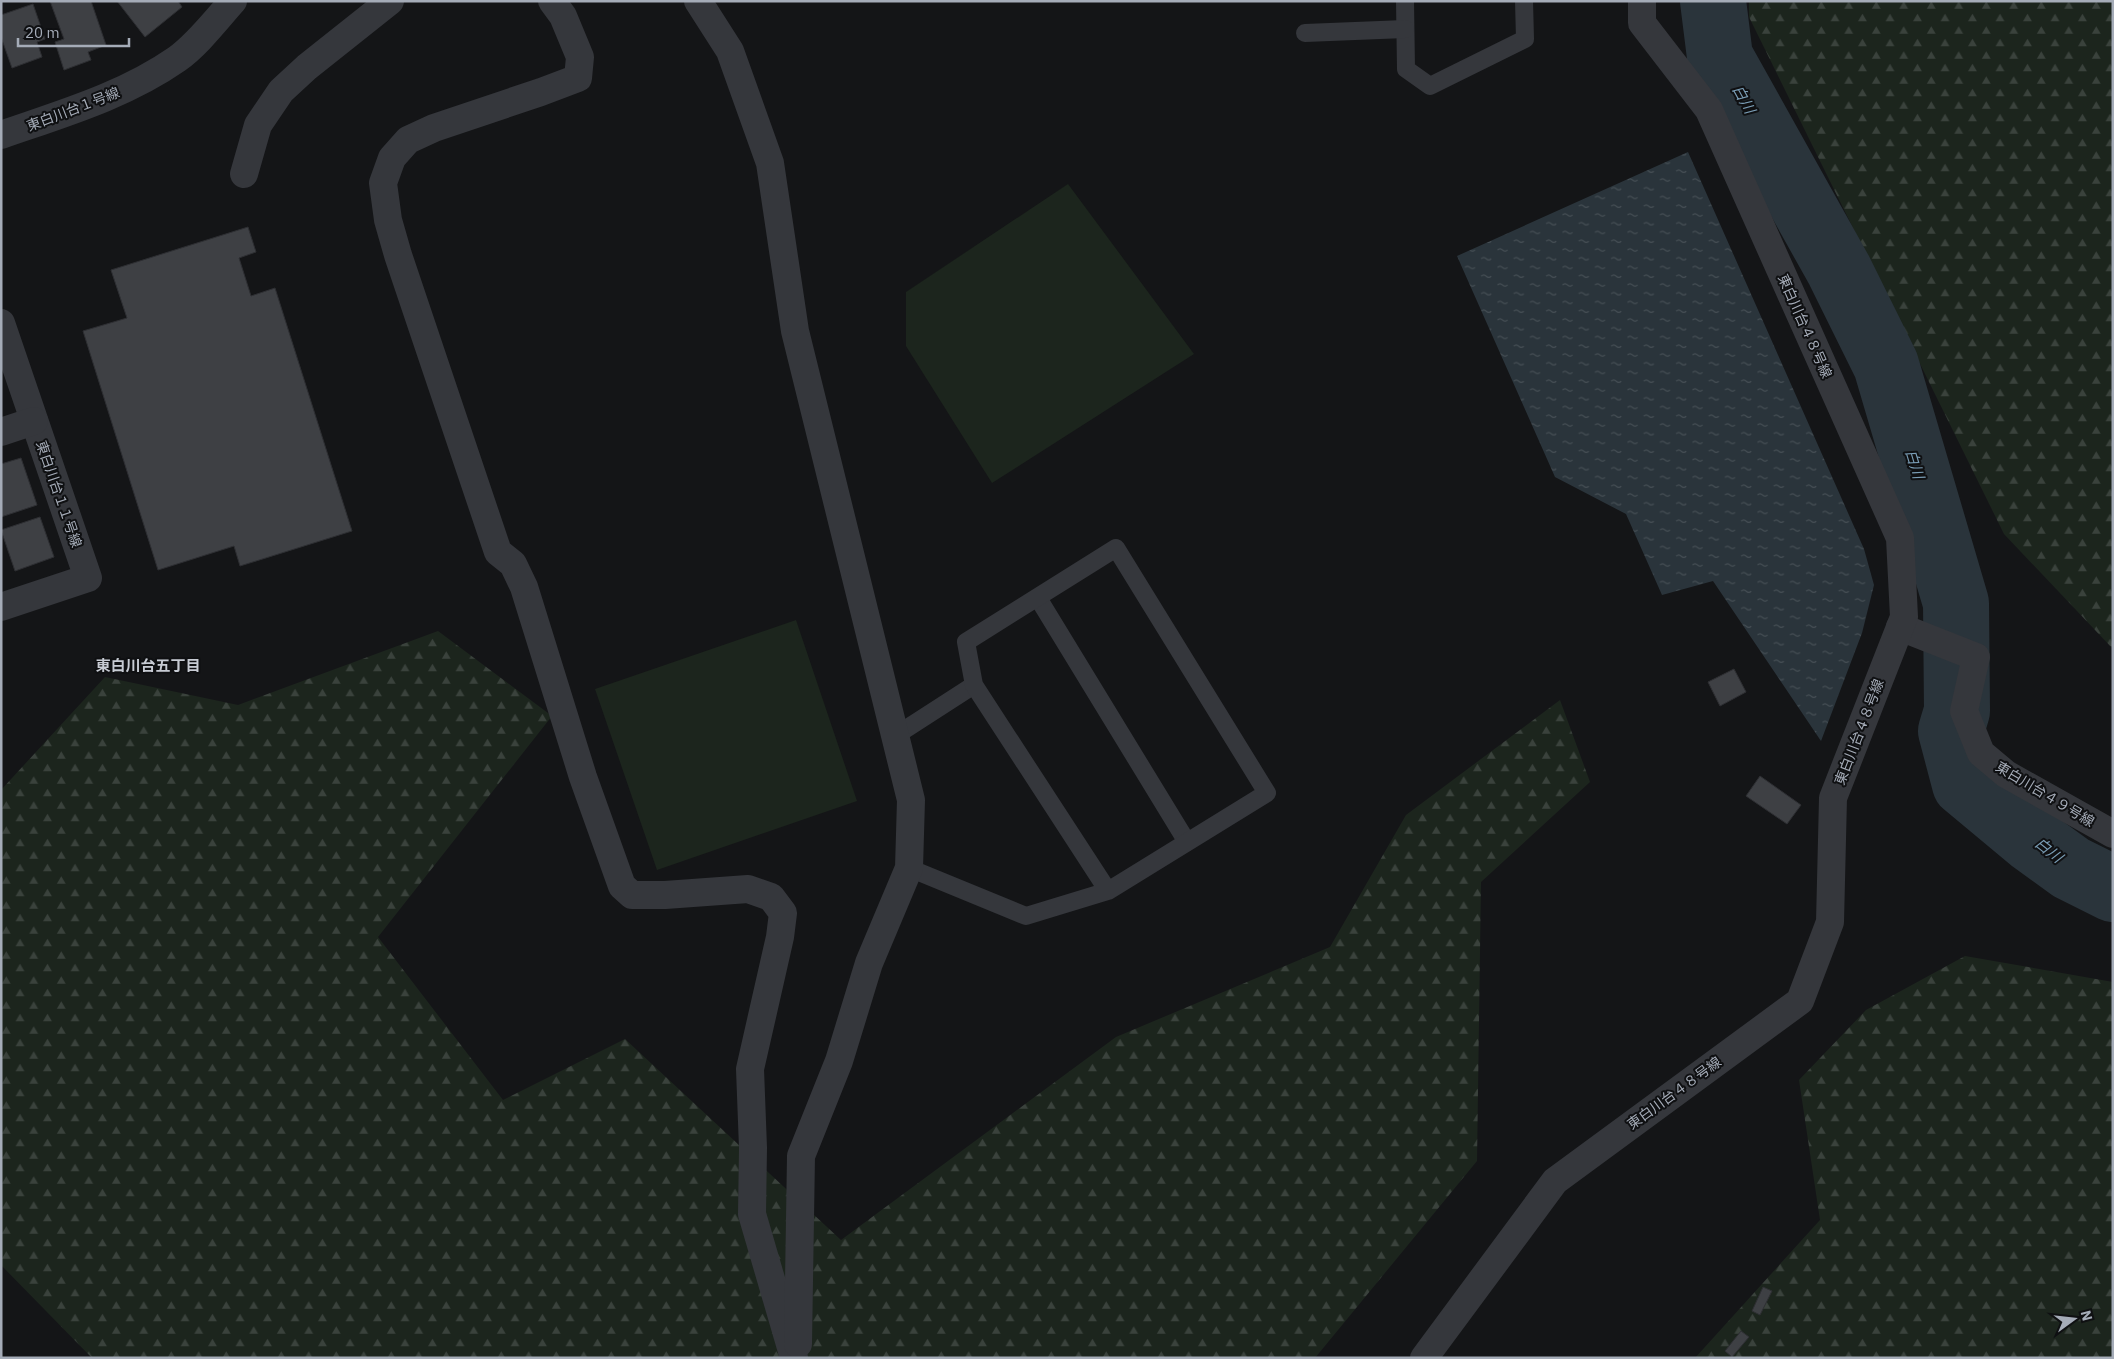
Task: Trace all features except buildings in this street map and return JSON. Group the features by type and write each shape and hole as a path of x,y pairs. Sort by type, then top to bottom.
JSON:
{"street":[{"name":"東白川台１号線","path":"1,135 107,98 159,70 178,59 233,1"},
{"path":"244,174 258,125 281,91 306,67 390,1"},
{"path":"552,1 563,16 580,57 578,78 434,128 408,140 392,158 383,183 388,220 498,552 513,564 524,588 583,777 622,886 632,895 748,890 772,897 783,912 780,937 750,1069 753,1148 752,1214 794,1358"},
{"path":"698,1 730,51 770,163 795,331 911,800 909,868 869,963 839,1061 801,1156 798,1358"},
{"name":"東白川台４８号線","path":"1424,1358 1555,1181 1800,1001 1830,922 1834,798 1904,617 1900,538 1709,110 1642,23 1642,1"},
{"name":"東白川台１１号線","path":"1,323 88,578 1,607"},
{"path":"1,432 34,421"},
{"name":"東白川台４９号線","path":"1900,627 1976,657 1964,711 1981,753 2006,774 2113,834"}],"lane":[{"path":"1405,1 1406,69 1430,86 1525,39 1524,1"},
{"path":"1305,33 1406,30"},
{"path":"909,868 1026,916 1108,891 1266,793 1116,548 966,642 974,685 1108,891"},
{"path":"1038,598 1187,842"},
{"path":"896,736 974,685"}],"green space":[{"path":"1749,1 2113,1 2113,649 2004,534 1749,17"},
{"path":"1068,184 1194,354 992,483 906,346 906,292"},
{"path":"796,620 857,801 657,870 595,689"},
{"path":"438,631 552,716 378,937 503,1100 625,1039 841,1240 1116,1037 1330,947 1406,815 1560,700 1590,782 1481,882 1477,1161 1315,1358 92,1358 1,1265 1,790 105,677 238,705"},
{"path":"1965,956 2113,982 2113,1358 1695,1358 1820,1220 1799,1080 1866,1010"}],"water":[{"path":"1688,152 1864,549 1874,585 1862,633 1821,741 1713,581 1662,595 1626,514 1555,477 1457,256"}],"waterway":[{"name":"白川","path":"1713,1 1720,57 1839,270 1886,365 1956,603 1957,711 1951,731 1965,784 2031,839 2071,868 2113,889"}],"district":[{"name":"東白川台五丁目","path":"148,665"}]}
